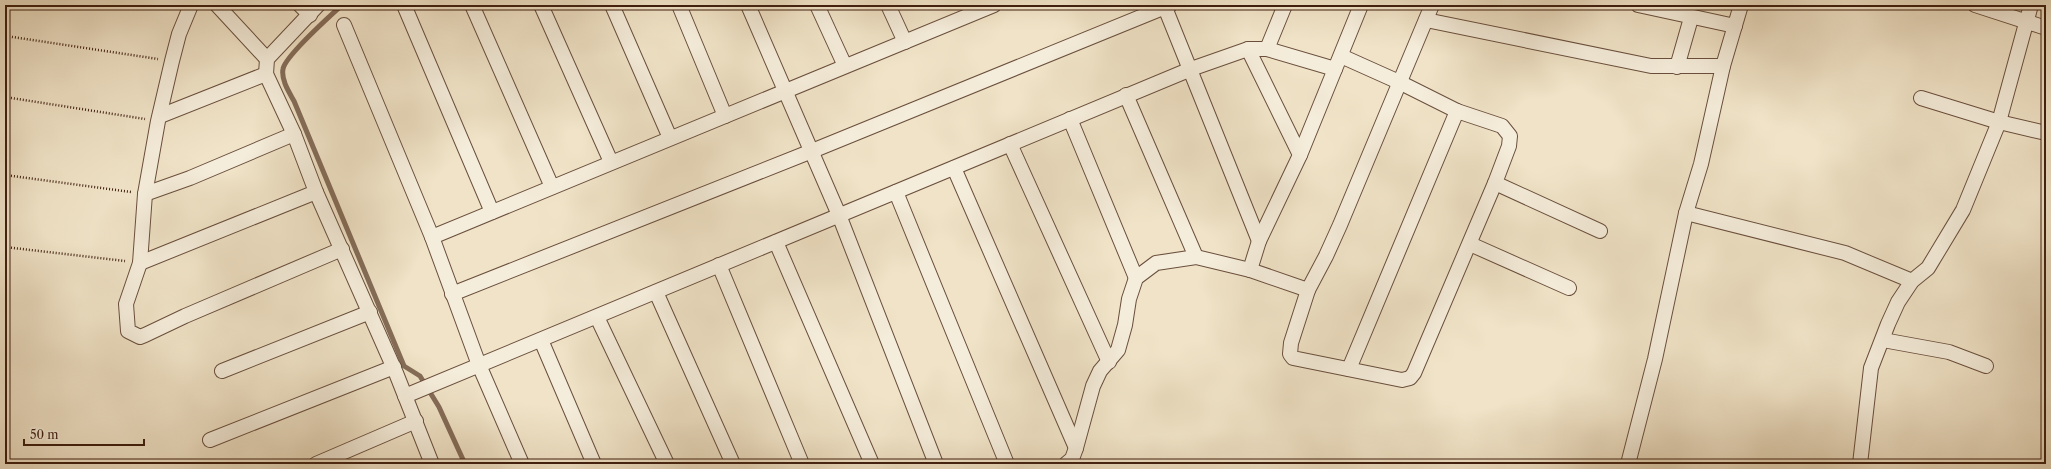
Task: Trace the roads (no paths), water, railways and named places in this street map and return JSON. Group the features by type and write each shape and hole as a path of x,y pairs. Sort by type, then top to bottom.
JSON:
{"street":[{"path":"191,5 179,34 159,118 145,194 140,263 126,304 125,314 128,331 140,337 342,248"},
{"path":"217,5 267,59"},
{"path":"300,5 314,10 267,59 266,74 294,134 316,192 394,367 432,464"},
{"path":"404,5 492,212"},
{"path":"472,5 552,187"},
{"path":"541,5 611,162"},
{"path":"612,5 670,138"},
{"path":"679,5 725,116"},
{"path":"748,5 839,215 936,464"},
{"path":"817,5 845,66"},
{"path":"888,5 905,42"},
{"path":"432,237 905,42 962,11 994,5"},
{"path":"1267,49 1285,5"},
{"path":"1250,270 1259,241 1300,155 1361,5"},
{"path":"406,396 1126,95 1191,69 1248,49 1267,49 1338,62 1399,82 1457,111 1502,126 1510,136 1509,146 1496,183 1414,373 1410,378 1402,380 1293,358 1290,354 1291,343 1308,290 1326,256 1399,82 1432,5"},
{"path":"1638,5 1691,18 1735,26"},
{"path":"1628,464 1654,359 1686,213 1701,164 1724,66 1741,5"},
{"path":"1974,5 2046,28"},
{"path":"1860,464 1871,368 1898,302 1912,281 1928,268 1963,210 1999,122 2031,5"},
{"path":"452,294 812,151 1166,6 1259,241"},
{"path":"1677,67 1691,18"},
{"path":"1426,20 1651,66 1724,66"},
{"path":"344,25 432,237 479,365 522,464"},
{"path":"1248,49 1300,155"},
{"path":"159,118 266,74"},
{"path":"1126,95 1196,257"},
{"path":"1921,98 1999,122 2046,133"},
{"path":"1349,369 1457,111"},
{"path":"1070,119 1136,278"},
{"path":"145,194 190,178 294,134"},
{"path":"1010,144 1109,362"},
{"path":"954,168 1076,448"},
{"path":"1496,183 1600,231"},
{"path":"140,263 316,192"},
{"path":"896,192 1007,464"},
{"path":"1686,213 1845,253 1912,281"},
{"path":"776,242 872,464"},
{"path":"1470,244 1569,288"},
{"path":"1066,464 1072,459 1076,448 1093,386 1100,372 1118,350 1122,340 1129,299 1136,278 1156,263 1196,257 1250,270 1308,290"},
{"path":"719,265 802,464"},
{"path":"656,292 733,464"},
{"path":"222,371 370,312"},
{"path":"597,317 667,464"},
{"path":"541,340 594,464"},
{"path":"1882,340 1949,352 1986,366"},
{"path":"210,440 394,367"},
{"path":"316,464 416,421"}],"waterway":[{"path":"342,5 291,55 283,69 284,82 294,101 404,366 420,376 439,407 465,464"}]}
